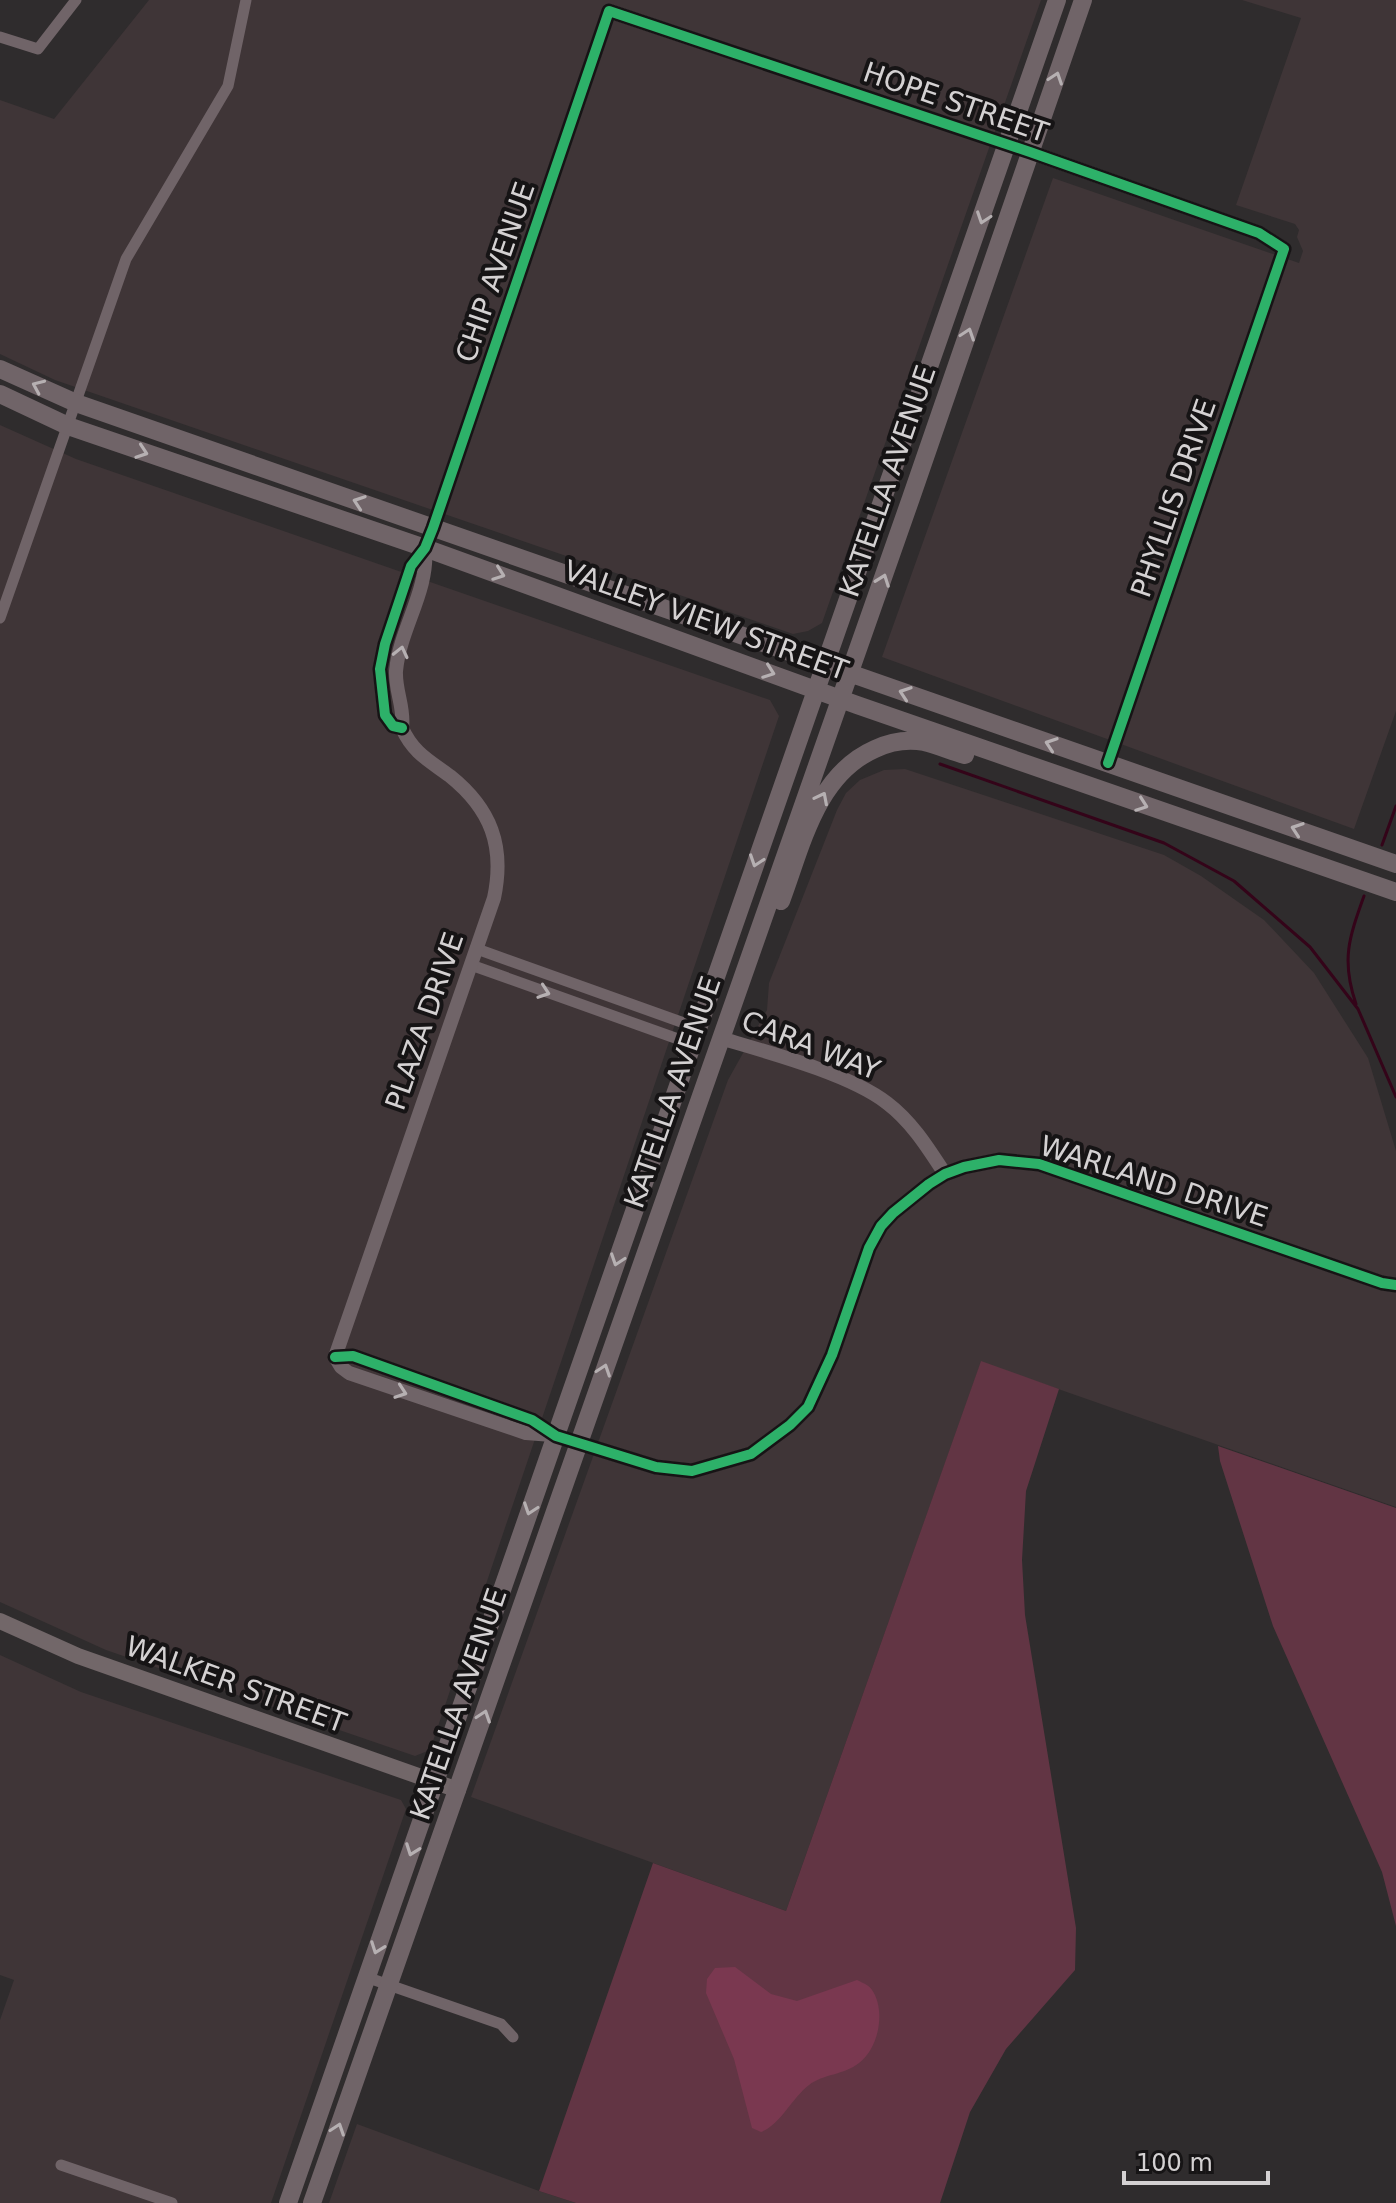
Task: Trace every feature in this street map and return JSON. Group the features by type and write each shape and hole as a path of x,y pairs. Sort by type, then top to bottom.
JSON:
{"main road":[{"name":"KATELLA AVENUE","path":"288,2203 1057,0"},
{"name":"KATELLA AVENUE","path":"312,2203 1083,0"},
{"name":"VALLEY VIEW STREET","path":"0,369 76,403 1396,864"},
{"name":"VALLEY VIEW STREET","path":"0,394 68,426 425,548 1087,786 1396,892"},
{"path":"754,944 777,911 824,793 840,771 867,752 897,742 925,742 1066,786 1087,786"},
{"path":"709,997 715,1031 720,1038"},
{"path":"695,1036 706,1035 712,1062"},
{"name":"WALKER STREET","path":"0,1621 78,1656 458,1790"}],"street":[{"path":"0,37 38,49 76,0"},
{"path":"0,618 126,259 228,86 246,0"},
{"name":"HOPE STREET","path":"609,11 1030,152 1259,233 1284,249"},
{"name":"CHIP AVENUE","path":"425,548 609,11"},
{"name":"PHYLLIS DRIVE","path":"1108,763 1284,249"},
{"name":"PLAZA DRIVE","path":"335,1357 477,949 498,879 499,857 487,816 472,796 448,774 421,757 402,728 393,726 385,715 380,669 385,644 411,566 425,548"},
{"path":"477,949 695,1036"},
{"path":"471,965 695,1036"},
{"name":"CARA WAY","path":"720,1038 874,1093 897,1111 920,1136 945,1174"},
{"name":"WARLAND DRIVE","path":"335,1357 353,1356 532,1420 556,1436 656,1467 692,1471 751,1454 790,1425 808,1407 821,1381 869,1248 881,1226 893,1213 945,1174 999,1160 1039,1164 1382,1283 1396,1285"},
{"path":"366,1977 501,2024 513,2037"},
{"path":"61,2165 172,2203"}],"shaded area":[{"path":"149,0 1041,0 822,623 808,631 793,634 55,380 0,354 0,100 54,119"},
{"path":"1242,0 1396,0 1396,711 1354,829 882,657 1053,178 1299,263 1303,251 1295,224 1236,205 1301,18"},
{"path":"0,425 76,459 770,700 779,716 430,1750 415,1756 106,1650 0,1602"},
{"path":"905,769 1164,855 1201,876 1264,920 1314,973 1368,1058 1396,1151 1396,1507 981,1362 786,1911 471,1797 728,1080 767,1010 769,983 837,810 846,793 860,780 884,770"},
{"path":"981,1361 1059,1389 1026,1491 1022,1560 1025,1615 1076,1928 1075,1970 1006,2049 970,2112 940,2203 576,2203 539,2191 653,1863 786,1911"},
{"path":"1218,1446 1396,1508 1396,1926 1382,1872 1273,1626 1220,1461"},
{"path":"0,1655 81,1692 401,1800 406,1809 271,2203 0,2203 0,2020 14,1980 0,1975"},
{"path":"735,1967 771,1994 797,2001 857,1980 871,1988 879,2008 876,2039 866,2056 853,2067 809,2085 774,2124 761,2132 752,2128 734,2059 706,1993 707,1979 715,1968"},
{"path":"357,2124 539,2191 576,2203 329,2203"}],"waterway":[{"path":"940,764 1164,843 1234,881 1310,947 1358,1009 1396,1097"},
{"path":"1382,845 1396,806"},
{"path":"1356,1004 1348,962 1354,924 1364,896"}],"cycle path":[{"path":"402,728 393,726 385,715 380,669 385,644 411,566 425,548 433,528 609,11 1030,152 1259,233 1284,249 1108,763"},
{"path":"335,1357 353,1356 532,1420 556,1436 656,1467 692,1471 751,1454 790,1425 808,1407 832,1355 869,1248 881,1226 893,1213 945,1174 999,1160 1039,1164 1382,1283 1396,1285"}]}
